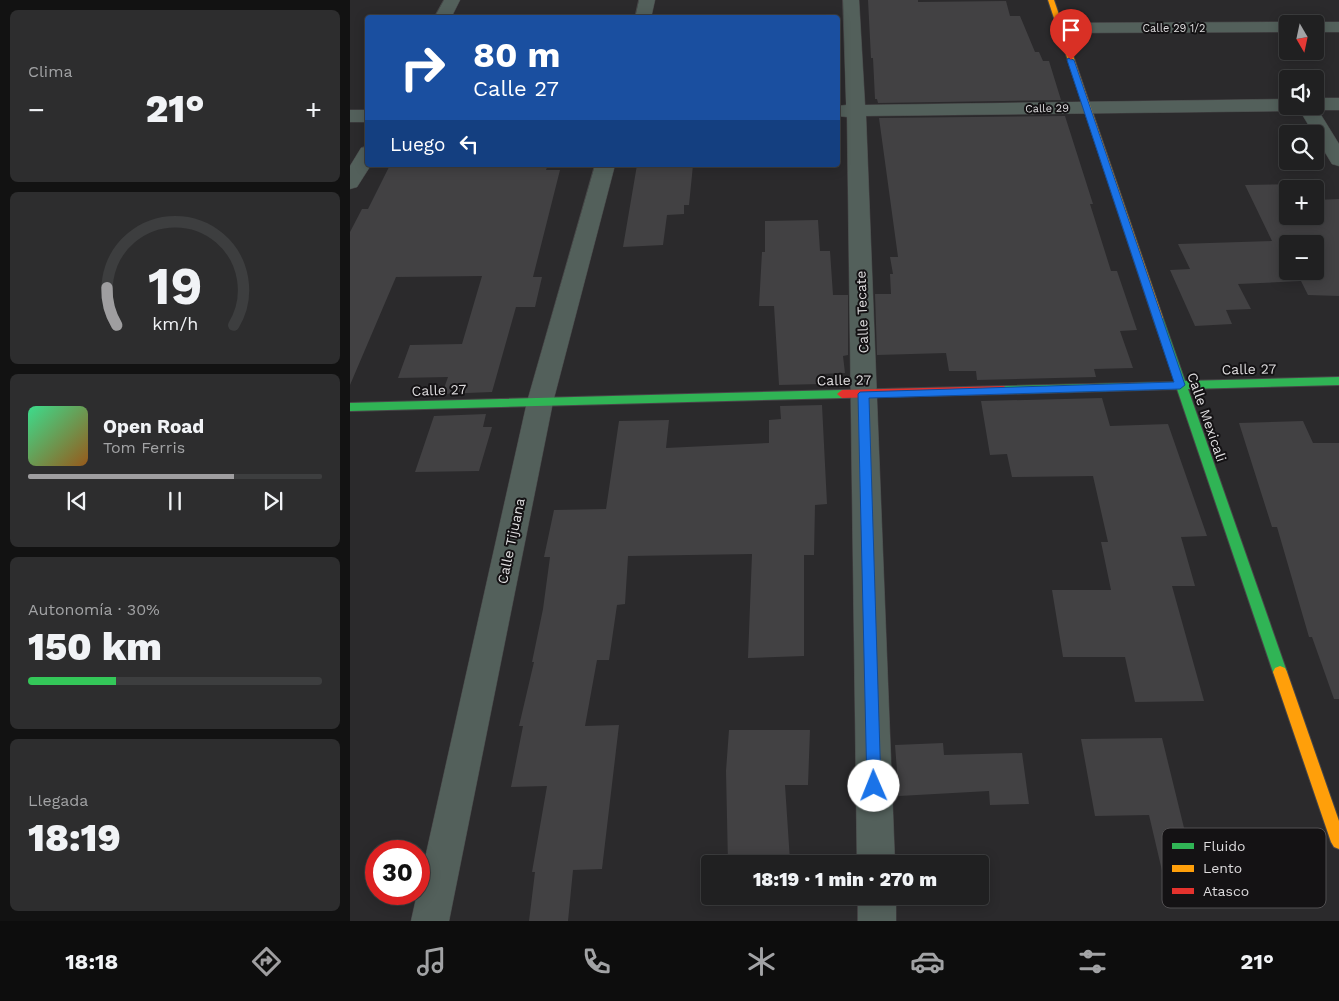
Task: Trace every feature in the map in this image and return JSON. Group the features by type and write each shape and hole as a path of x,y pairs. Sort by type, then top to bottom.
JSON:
{"street":[{"path":"444,15 452,0"},
{"path":"644,15 647,0"},
{"name":"Calle Tecate","path":"852,0 847,111 864,394 876,855"},
{"name":"Calle Mexicali","path":"1051,0 1180,385 1339,842"},
{"name":"Calle 29 1/2","path":"1061,28 1279,27"},
{"path":"1324,27 1339,27"},
{"path":"1324,104 1339,104"},
{"name":"Calle 29","path":"847,111 1279,105"},
{"path":"1312,115 1339,160"},
{"path":"350,116 365,116"},
{"path":"350,183 365,157"},
{"name":"Calle Tijuana","path":"430,921 540,402 604,167"},
{"name":"Calle 27","path":"350,407 1339,381"},
{"path":"877,905 877,921"}],"building":[{"path":"868,0 918,0 918,2 1006,1 1010,16 1020,16 1035,52 1039,52 1043,61 1049,61 1061,100 878,103 877,99 875,99 873,58 871,58"},
{"path":"1065,116 1093,204 1090,204 1111,271 1117,271 1137,330 1120,331 1133,368 1094,369 1096,377 977,380 976,371 949,371 946,353 877,355 875,294 891,294 890,274 893,274 890,257 898,257 879,118"},
{"path":"389,167 547,167 546,170 560,170 533,277 542,277 535,307 516,307 492,392 442,394 448,377 398,378 410,345 462,344 482,276 396,277 350,385 350,232 362,209 368,209"},
{"path":"637,167 693,167 689,205 684,205 684,214 667,215 663,245 623,247"},
{"path":"1279,184 1279,225 1324,225 1324,200 1339,199 1339,296 1308,295 1301,281 1238,284 1251,309 1226,310 1232,324 1195,326 1170,270 1190,269 1178,244 1272,241 1245,185"},
{"path":"818,220 820,251 830,251 833,295 848,295 848,355 843,356 845,373 820,374 820,384 779,385 774,306 759,306 762,252 765,252 765,221"},
{"path":"1102,398 1110,426 1168,424 1207,536 1181,537 1195,586 1172,586 1204,701 1135,702 1125,657 1063,657 1052,590 1111,590 1101,542 1108,542 1093,476 1012,477 1007,454 990,455 981,401"},
{"path":"822,405 827,504 815,505 814,555 804,555 804,656 748,658 752,554 628,556 625,604 617,605 609,660 597,660 585,726 619,725 602,869 573,870 568,921 529,921 535,872 532,872 547,786 511,787 523,726 519,726 534,662 532,662 543,609 550,557 544,557 554,510 606,509 619,421 669,420 666,448 769,443 769,420 781,419 780,406"},
{"path":"486,414 483,427 492,427 479,471 415,472 434,416"},
{"path":"1303,421 1313,443 1339,443 1339,699 1334,699 1312,637 1309,637 1277,527 1272,527 1239,423"},
{"path":"729,730 810,730 808,785 785,785 790,855 728,855 726,771"},
{"path":"1162,738 1184,828 1162,828 1162,871 1149,815 1095,816 1081,739"},
{"path":"943,743 944,755 1022,753 1029,804 990,805 989,791 899,796 895,745"}],"traffic: fast":[{"path":"1158,318 1280,672"},
{"path":"1004,390 1339,381"},
{"path":"350,407 842,394"}],"traffic: slow":[{"path":"1051,0 1158,318"},
{"path":"1280,672 1339,842"}],"traffic: jam":[{"path":"842,394 1004,390"}],"route":[{"path":"874,786 864,394 1180,385 1071,60"}]}
